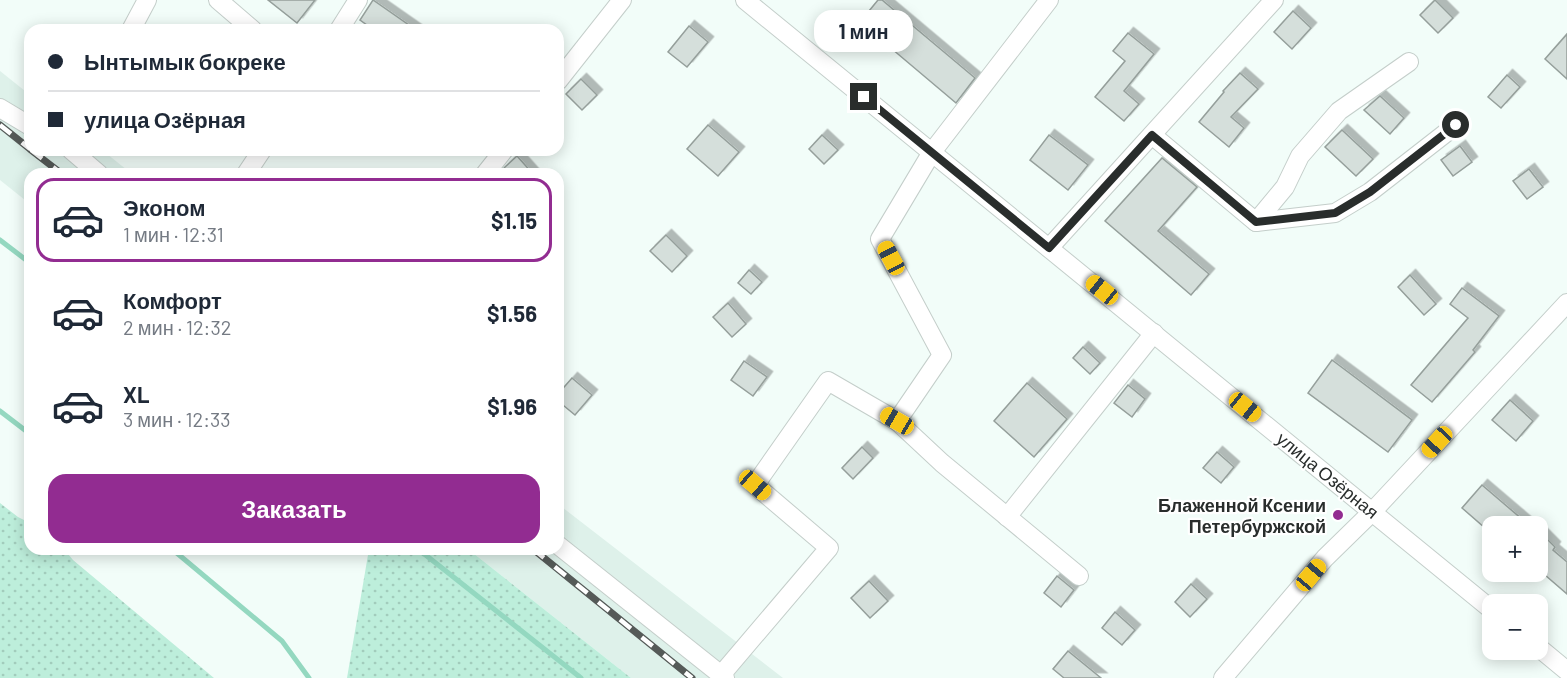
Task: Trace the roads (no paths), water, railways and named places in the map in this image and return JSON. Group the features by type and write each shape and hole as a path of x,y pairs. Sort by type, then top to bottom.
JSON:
{"street":[{"path":"134,24 147,0"},
{"path":"218,0 246,24"},
{"path":"343,24 358,0"},
{"path":"564,73 622,0"},
{"name":"улица Озёрная","path":"744,0 1482,602"},
{"path":"897,421 942,355 880,239 932,152 1049,0"},
{"path":"1049,248 1274,0"},
{"path":"1256,222 1285,187 1300,156 1339,111 1409,63"},
{"path":"0,108 24,122"},
{"path":"1152,135 1256,222 1335,213 1370,192 1456,125"},
{"path":"78,156 92,168"},
{"path":"490,168 499,156"},
{"path":"1223,678 1325,558 1372,512 1567,303"},
{"path":"1007,517 1154,333"},
{"path":"564,550 723,676 829,548 755,485 828,381 897,421 942,464 1079,576"},
{"path":"1548,655 1567,671"}],"waterway":[{"path":"0,240 24,258"},
{"path":"0,411 24,429"},
{"path":"179,555 282,641 309,678"},
{"path":"426,555 581,678"}],"railway":[{"path":"0,125 24,144"},
{"path":"39,156 54,168"},
{"path":"540,555 692,678"}],"place":[{"name":"Блаженной Ксении Петербуржской","path":"1338,515"}]}
